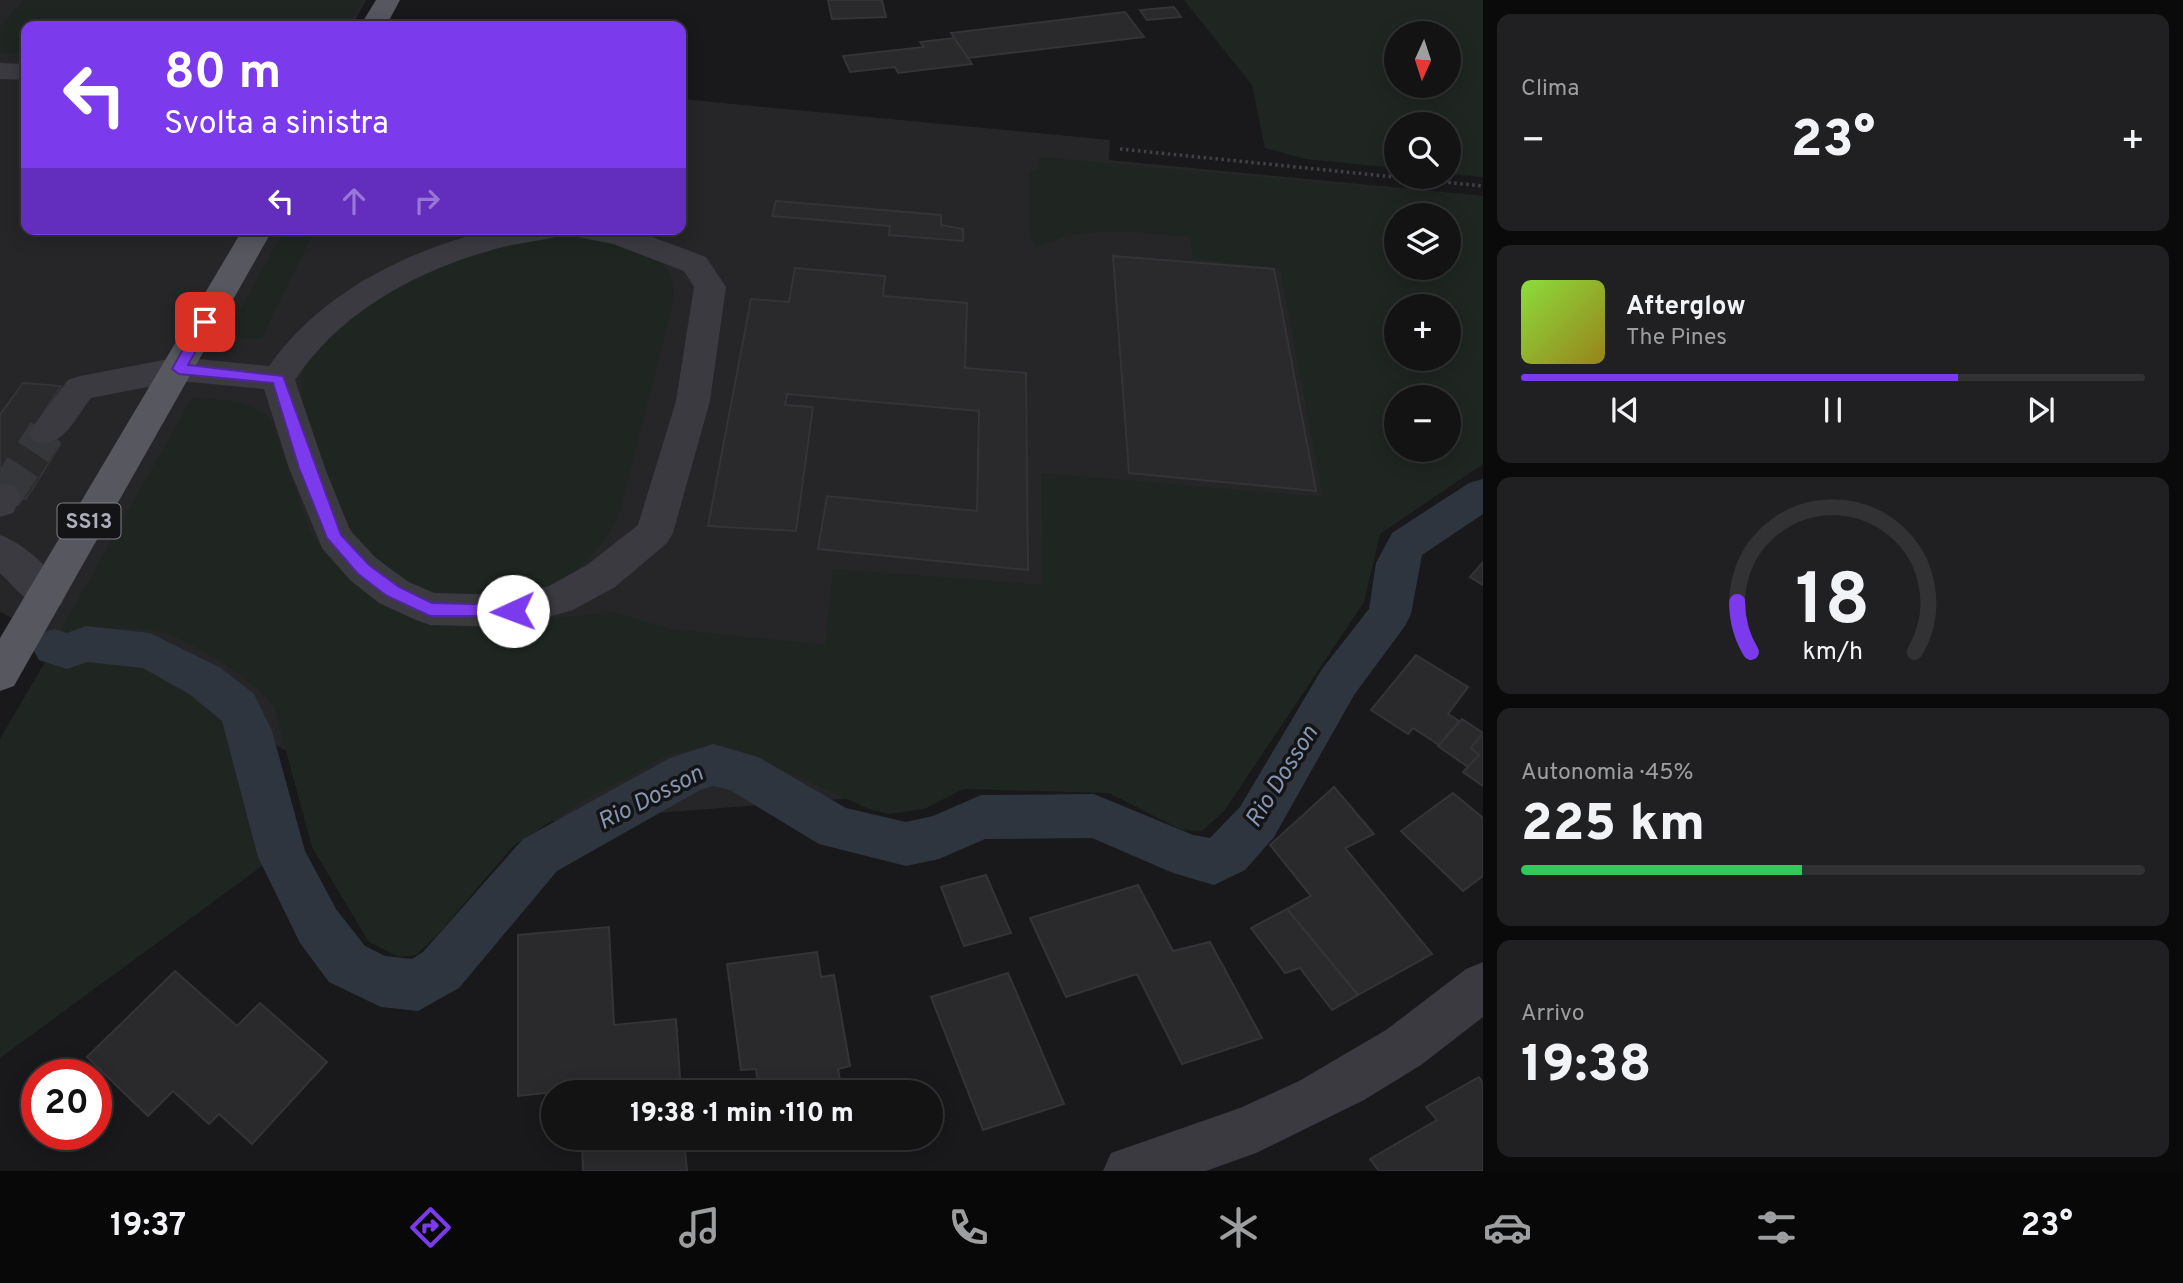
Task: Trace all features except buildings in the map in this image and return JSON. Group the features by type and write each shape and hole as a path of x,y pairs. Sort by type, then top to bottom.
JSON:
{"main road":[{"path":"376,21 388,0"},
{"name":"SS13","path":"0,674 255,235"}],"street":[{"path":"0,71 21,72"},
{"path":"278,379 309,337 364,295 396,276 461,250 511,235"},
{"path":"278,379 307,468 335,538 363,569 393,592 430,609 513,611 559,599 601,576 654,533 693,401 710,287 695,264 615,235"},
{"path":"46,432 80,388 179,369 278,379"},
{"path":"0,550 47,594"},
{"path":"1129,1171 1256,1127 1362,1074 1453,1013 1483,986"}],"path":[{"path":"1120,149 1483,186"}],"shaded area":[{"path":"0,0 366,0 355,21 21,21 21,235 686,235 686,99 1110,140 1109,160 1384,186 1384,189 1483,196 1483,459 1378,515 1229,769 448,829 0,612"},
{"path":"24,0 363,0 351,21 21,21 21,54 0,53 0,26"},
{"path":"1184,0 1483,0 1483,177 1461,175 1461,112 1384,112 1384,167 1305,159 1265,148 1252,85"},
{"path":"1039,157 1483,197 1483,464 1380,534 1364,602 1224,811 1202,831 1182,830 1109,793 963,789 924,809 889,814 869,809 737,749 705,746 668,755 581,802 513,846 439,933 416,955 399,957 369,942 312,847 274,706 251,683 209,654 158,631 114,628 107,637 57,637 192,398 243,404 270,418 310,531 330,560 382,604 422,623 471,628 612,612 670,629 825,645 833,569 1043,585 1041,473 1323,497 1280,268 1193,259 1190,237 1150,233 1094,232 1037,247 1029,236 1029,170 1038,171"},
{"path":"282,235 312,235 261,339 224,339"},
{"path":"553,238 596,241 643,253 665,267 672,282 674,299 618,518 599,546 575,571 561,582 530,596 508,599 470,597 419,587 396,576 375,559 343,516 327,484 316,450 302,394 303,371 314,352 340,327 413,280 468,257 524,242"},
{"path":"91,659 141,663 186,687 215,709 238,750 262,866 0,1058 0,739 45,662 65,664"}],"waterway":[{"name":"Rio Dosson","path":"54,647 67,651 86,644 150,651 205,681 238,708 249,731 282,857 318,926 347,964 381,981 418,985 441,970 540,855 687,773 713,765 741,772 836,828 906,844 939,837 981,817 1094,816 1190,857 1214,862 1228,854 1257,822 1338,682 1390,614 1397,563 1406,544 1483,494"}],"tunnel":[{"path":"3,497 46,432"}],"route":[{"path":"205,322 179,369 278,379 307,468 335,538 363,569 393,592 430,609 513,611"}]}
